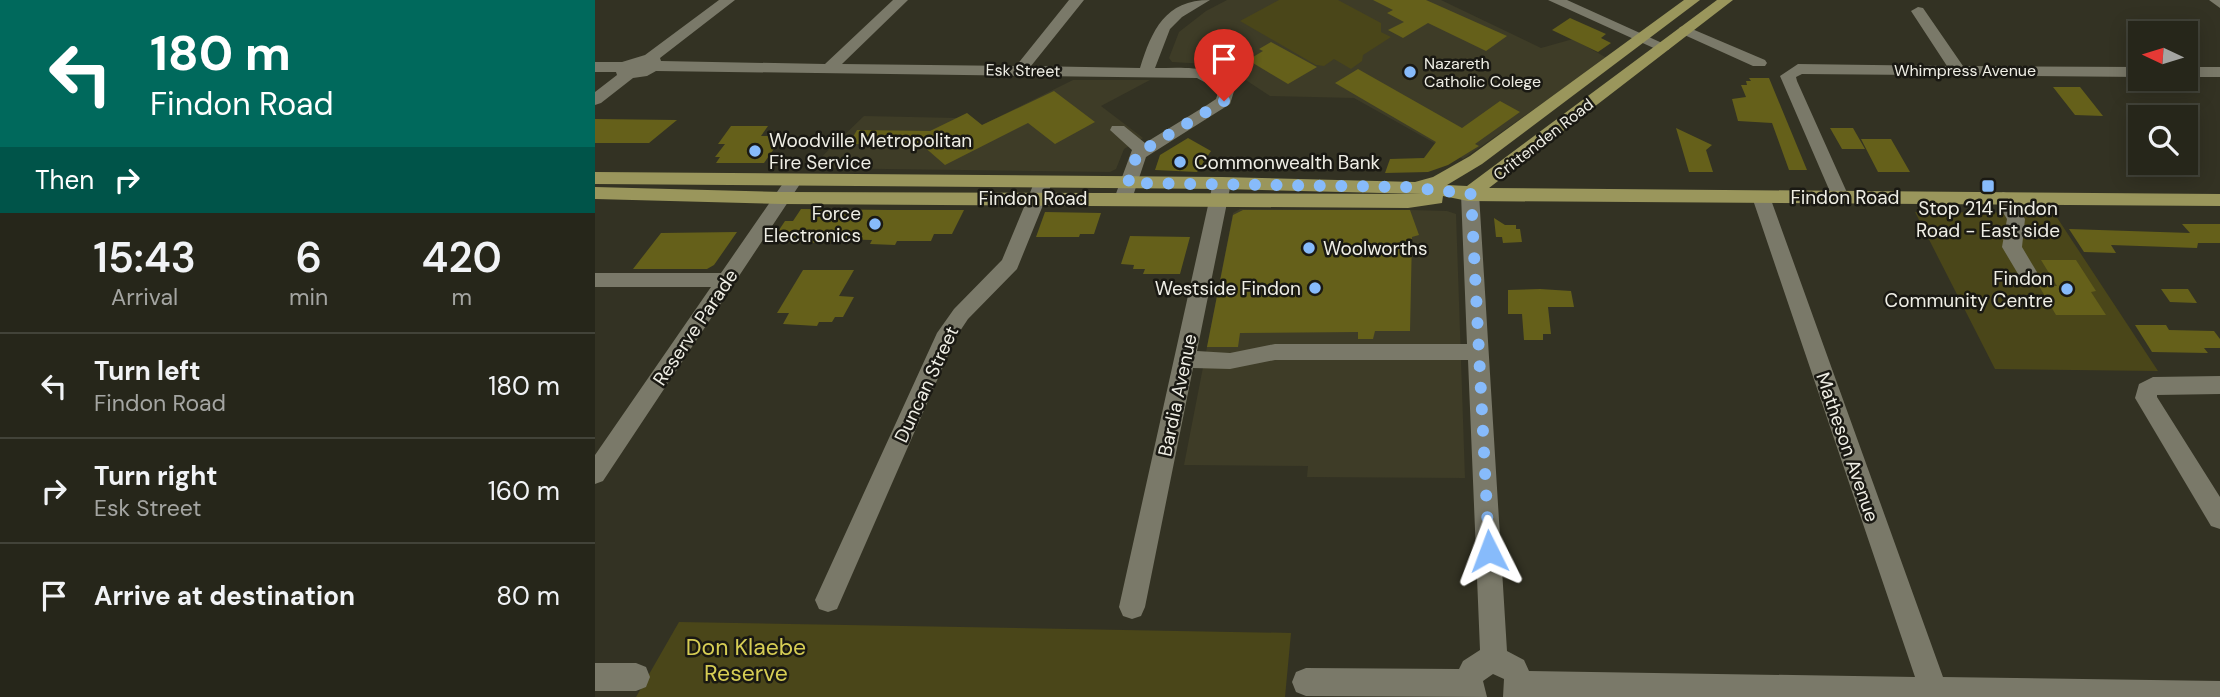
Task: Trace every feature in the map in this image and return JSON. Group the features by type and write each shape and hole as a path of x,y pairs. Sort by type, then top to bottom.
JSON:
{"main road":[{"name":"Crittenden Road","path":"1471,194 1469,175 1476,160 1693,0"},
{"name":"Crittenden Road","path":"1471,194 1726,0"},
{"path":"1410,188 1438,182 1476,160"},
{"path":"1510,165 1511,181 1535,194"},
{"name":"Findon Road","path":"595,177 794,180 1040,190 1220,191 1318,186 1410,188 1471,194 2220,200"},
{"path":"1299,201 1318,186"},
{"name":"Findon Road","path":"595,193 782,198 1040,190"},
{"name":"Findon Road","path":"1220,191 1299,201 1408,202 1471,194"}],"street":[{"path":"595,67 641,73 728,0"},
{"path":"829,67 901,0"},
{"path":"1021,70 1030,55 1077,0"},
{"path":"1146,72 1161,29 1179,12 1203,0"},
{"path":"1555,0 1663,47"},
{"path":"1918,11 1958,70"},
{"path":"1685,30 1759,63"},
{"name":"Esk Street","path":"651,62 1146,72 1208,75 1227,88 1224,101 1143,150"},
{"name":"Whimpress Avenue","path":"1840,197 1789,81 1788,76 1798,69 2128,72"},
{"path":"595,100 626,71"},
{"path":"2198,72 2220,72"},
{"path":"1118,130 1143,150 1137,154 1125,191"},
{"path":"720,197 735,180"},
{"name":"Reserve Parade","path":"595,474 794,180"},
{"name":"Duncan Street","path":"828,600 947,333 961,314 1006,271 1040,190"},
{"name":"Bardia Avenue","path":"1132,607 1220,191"},
{"path":"1471,194 1494,660"},
{"name":"Matheson Avenue","path":"1761,197 1935,694"},
{"path":"2003,198 2016,219 2011,247 2031,279"},
{"path":"595,280 726,281"},
{"path":"1184,359 1230,360 1275,352 1479,352"},
{"path":"2220,386 2153,386 2147,390 2146,398 2220,518"},
{"path":"1306,682 1471,690 1471,675 1480,664 1494,660 1508,665 1518,691 2220,695"},
{"path":"595,677 636,677"}],"shaded area":[{"name":"Nazareth Catholic Colege","path":"1227,0 1441,0 1541,48 1573,39 1607,58 1463,159 1354,98 1270,96 1223,65 1172,62 1169,58 1179,32 1206,11"},
{"path":"1073,80 1150,80 1101,106 1143,138 1124,149 1116,169 1110,172 810,168 864,116 957,118 967,113 982,125"},
{"path":"1240,209 1412,210 1447,211 1456,214 1465,478 1307,477 1308,466 1184,465 1233,213"}],"green space":[{"path":"1279,0 1338,0 1381,23 1381,32 1391,37 1363,55 1362,61 1351,69 1334,59 1324,66 1316,65 1240,21"},
{"path":"1915,212 2054,213 2158,371 1995,369"},
{"name":"Don Klaebe Reserve","path":"679,622 1291,633 1285,697 636,697"}],"building":[{"path":"1373,0 1426,0 1507,36 1486,51 1428,23 1403,38 1388,30 1404,22 1387,13 1393,10"},
{"path":"1570,18 1606,34 1601,38 1611,43 1598,52 1552,30"},
{"path":"1271,42 1317,67 1288,84 1248,60 1263,51 1259,49"},
{"path":"1358,69 1462,128 1500,101 1520,112 1475,144 1479,146 1448,165 1428,172 1385,173 1390,159 1424,158 1436,142 1335,83"},
{"path":"1749,78 1769,78 1807,170 1789,170 1772,123 1738,121 1732,99 1746,97 1741,85 1747,85 1746,81 1751,81"},
{"path":"2053,87 2080,87 2103,116 2075,115"},
{"path":"1054,91 1095,122 1055,144 1028,123 945,165 922,145 849,144 857,130 930,131 967,113 982,125"},
{"path":"595,119 677,120 649,143 595,143"},
{"path":"731,126 768,126 761,136 783,136 764,163 716,163 720,157 715,157 725,144 718,144"},
{"path":"1676,128 1712,145 1706,150 1713,172 1689,172"},
{"path":"1830,128 1853,128 1865,149 1842,149"},
{"name":"Commonwealth Bank","path":"1188,138 1211,151 1197,172 1155,170 1160,155"},
{"path":"1861,139 1891,139 1910,172 1878,172"},
{"path":"801,209 964,210 952,234 934,234 931,241 897,241 895,245 870,244 872,240 834,239 832,243 771,242 785,221 793,221"},
{"name":"Westside Findon","path":"1243,210 1410,210 1419,235 1412,237 1410,331 1375,331 1373,339 1358,339 1358,332 1240,333 1238,347 1207,347 1233,215"},
{"path":"1045,212 1101,213 1094,234 1080,234 1079,237 1036,237"},
{"path":"1494,218 1505,225 1516,225 1516,229 1520,229 1522,242 1503,243 1502,237 1496,237"},
{"path":"2182,224 2220,224 2220,243 2198,243 2197,248 2111,245 2116,253 2084,252 2069,229 2190,233"},
{"path":"737,232 714,265 707,269 633,269 661,233"},
{"path":"1130,236 1190,237 1180,274 1143,274 1145,269 1133,269 1134,265 1121,264"},
{"name":"Findon Community Centre","path":"2041,260 2076,260 2096,291 2091,292 2106,315 2056,315 2039,286 2057,286"},
{"path":"803,270 854,270 839,296 854,297 843,317 835,317 832,322 819,322 817,326 783,324 789,313 777,313"},
{"path":"2161,289 2188,289 2197,303 2170,302"},
{"path":"1508,290 1571,291 1574,307 1548,307 1551,334 1543,334 1543,340 1524,340 1522,314 1508,314"},
{"path":"2135,325 2166,325 2169,330 2214,331 2220,339 2220,348 2204,348 2208,353 2152,352"}],"place":[{"name":"Nazareth Catholic Colege","path":"1410,72"},
{"name":"Woodville Metropolitan Fire Service","path":"755,151"},
{"name":"Commonwealth Bank","path":"1180,162"},
{"name":"Stop 214 Findon Road - East side","path":"1988,186"},
{"name":"Force Electronics","path":"875,224"},
{"name":"Woolworths","path":"1309,248"},
{"name":"Westside Findon","path":"1315,288"},
{"name":"Findon Community Centre","path":"2067,289"}],"route":[{"path":"1224,101 1137,154 1128,183 1408,187 1471,194 1489,551"}]}
